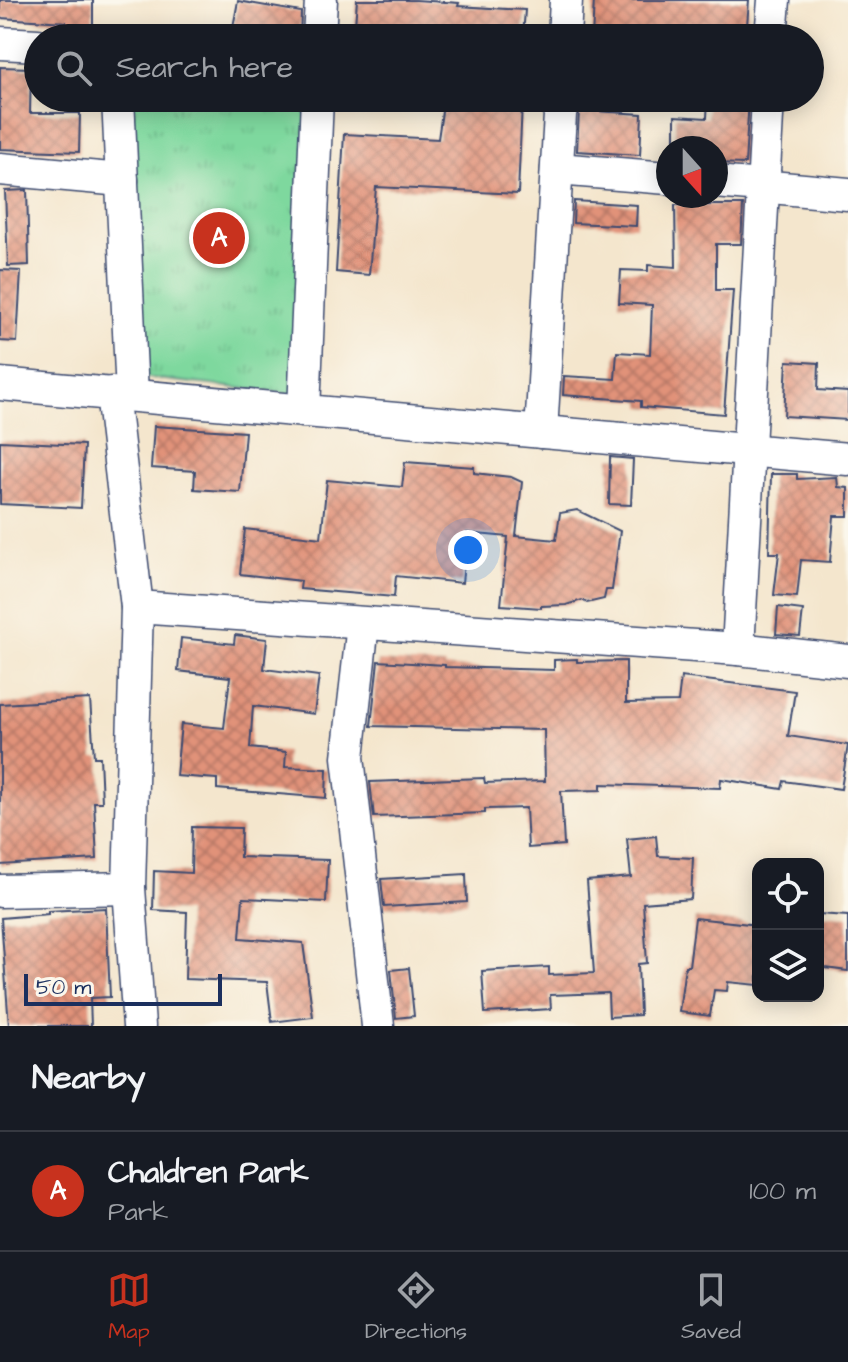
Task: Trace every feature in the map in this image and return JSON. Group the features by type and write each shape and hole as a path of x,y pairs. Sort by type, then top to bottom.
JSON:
{"street":[{"path":"320,24 321,0"},
{"path":"565,24 566,0"},
{"path":"772,24 774,0"},
{"path":"0,43 24,44"},
{"path":"119,112 122,180 122,394 137,607 129,888 139,1026"},
{"path":"304,411 316,112"},
{"path":"541,432 560,112"},
{"path":"738,649 767,112"},
{"path":"0,169 122,180"},
{"path":"557,169 656,177"},
{"path":"728,183 848,194"},
{"path":"0,384 848,459"},
{"path":"137,607 738,649 848,661"},
{"path":"363,624 348,757 378,1026"},
{"path":"0,891 129,888"}],"green space":[{"path":"128,112 307,112 300,395 140,377"}],"building":[{"path":"0,0 93,0 93,24 0,18"},
{"path":"357,0 416,0 525,10 524,24 355,24"},
{"path":"594,0 749,0 747,24 593,24"},
{"path":"238,1 301,12 301,24 234,24"},
{"path":"0,67 24,68 24,112 80,113 79,152 0,149"},
{"path":"442,112 522,112 518,194 376,187 369,275 336,272 344,134 438,139"},
{"path":"579,112 642,114 640,155 577,151"},
{"path":"707,112 748,112 745,164 728,163 728,136 675,136 675,116 707,118"},
{"path":"27,190 29,265 8,266 5,191"},
{"path":"574,201 637,205 636,226 573,223"},
{"path":"743,205 741,244 716,244 716,290 733,290 724,414 641,407 641,401 563,395 564,376 615,379 617,352 650,354 652,305 619,303 621,270 648,271 648,265 676,267 675,208"},
{"path":"0,270 21,271 17,342 0,341"},
{"path":"787,361 819,363 818,390 848,392 848,420 784,416"},
{"path":"154,426 245,432 240,492 194,489 195,471 151,468"},
{"path":"0,441 84,445 81,508 0,504"},
{"path":"610,457 633,459 631,505 609,504"},
{"path":"405,462 474,467 474,473 511,477 522,482 516,536 556,540 560,513 577,510 620,531 612,590 606,590 604,599 587,603 582,600 541,608 501,605 508,537 467,533 462,583 396,576 394,597 300,589 301,581 240,574 245,529 321,538 327,480 402,487"},
{"path":"771,474 797,474 797,479 837,477 838,487 848,488 848,516 834,516 830,562 801,560 797,597 774,595 779,553 769,553"},
{"path":"778,607 803,610 800,636 776,634"},
{"path":"235,635 267,639 264,669 319,676 314,714 253,706 250,748 286,752 285,767 327,769 326,798 217,789 217,779 176,776 181,724 224,728 230,677 178,671 181,638 234,644"},
{"path":"577,659 577,662 626,661 626,703 678,702 681,677 795,691 788,736 848,745 841,789 784,781 782,789 721,779 720,788 601,784 601,790 561,791 564,845 528,848 526,808 485,809 485,813 374,817 370,782 484,778 485,783 545,781 544,730 371,726 378,661 445,667 554,670 554,660"},
{"path":"90,699 94,757 100,757 102,802 94,802 97,859 0,865 0,704"},
{"path":"192,827 241,828 240,857 328,860 326,902 243,898 240,938 303,943 313,1017 272,1022 267,982 185,979 187,912 153,910 154,871 191,873"},
{"path":"656,836 658,856 693,858 691,899 643,903 647,963 638,964 640,1015 609,1017 608,993 550,995 551,1009 485,1013 482,971 549,967 549,975 594,973 587,881 631,877 627,839"},
{"path":"466,874 467,902 384,907 381,879"},
{"path":"106,908 110,997 90,998 91,1026 9,1026 1,918 48,914 48,911"},
{"path":"824,914 848,916 848,971 824,968"},
{"path":"695,918 752,924 752,984 728,982 727,991 714,990 710,1016 679,1012 685,966 689,966"},
{"path":"409,968 414,1016 396,1018 391,970"}],"place":[{"name":"Chaldren Park","path":"219,238"}]}
